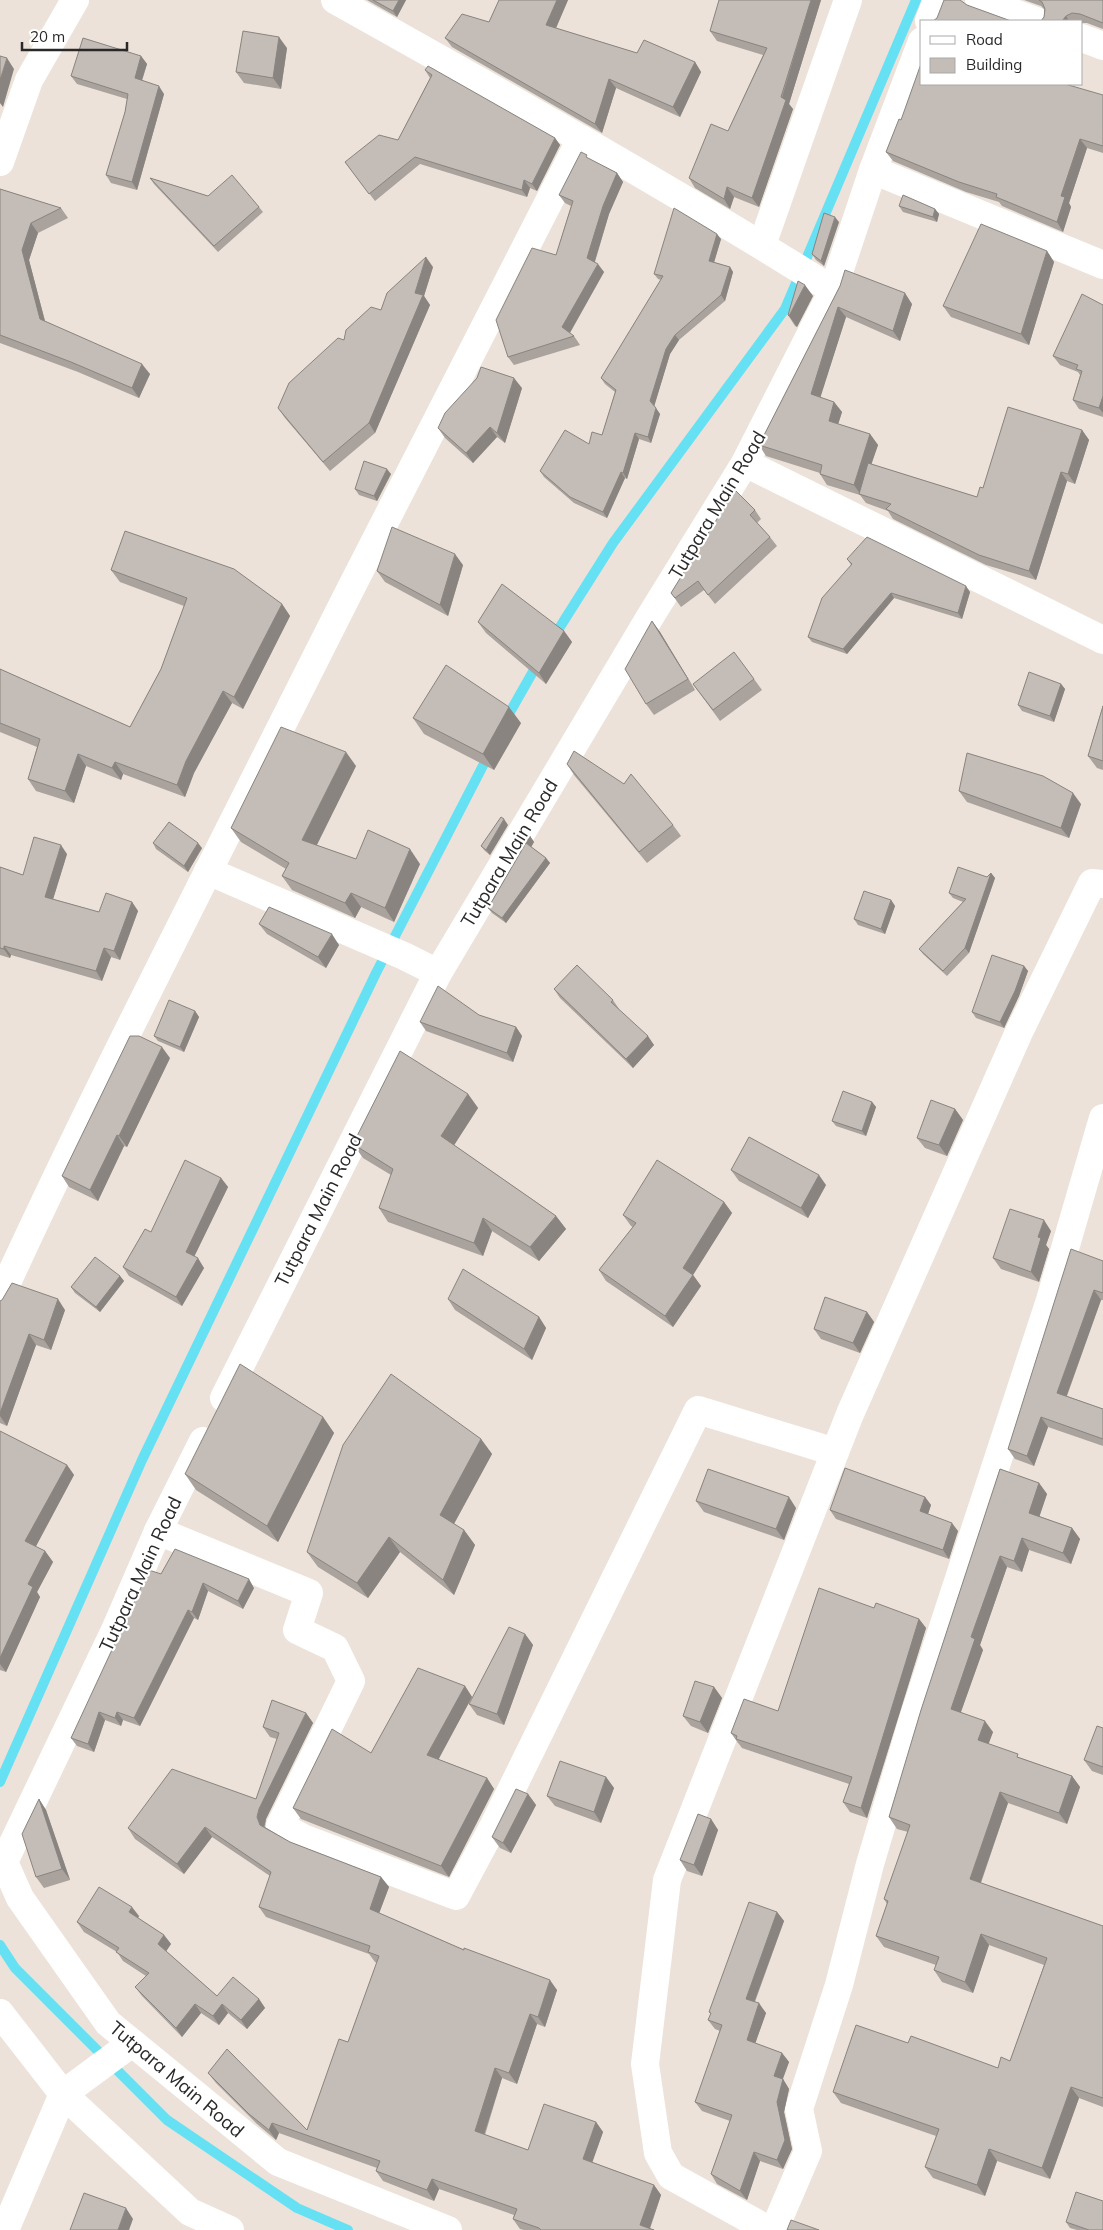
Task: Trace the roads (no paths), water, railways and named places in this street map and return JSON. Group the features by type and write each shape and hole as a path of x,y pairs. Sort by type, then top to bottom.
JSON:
{"street":[{"path":"2,150 29,80 76,0"},
{"path":"335,0 581,139 762,245 833,290"},
{"path":"762,245 848,0"},
{"path":"929,20 938,0"},
{"path":"979,0 1033,20"},
{"path":"1083,38 1103,46"},
{"name":"Tutpara Main Road","path":"448,2230 278,2162 127,2046 108,2023 20,1898 2,1860 115,1630 158,1531 438,973 650,617 745,463 833,290 873,170 920,46"},
{"path":"0,1298 59,1168 426,438 581,139"},
{"path":"873,170 1103,266"},
{"path":"745,463 1103,640"},
{"path":"208,871 373,942 438,973"},
{"path":"769,2230 671,2176 658,2153 645,2064 667,1880 835,1452 1019,1032 1092,882 1103,884"},
{"path":"774,2230 808,2151 799,2109 839,1985 870,1864 914,1716 1050,1300 1103,1118"},
{"path":"158,1531 309,1593 298,1630 335,1648 351,1681 280,1826 304,1838 456,1896 494,1825 698,1410 835,1452"},
{"path":"0,2013 63,2094 190,2212 230,2230"},
{"path":"5,2230 63,2094 127,2046"}],"waterway":[{"path":"553,638 613,543 785,309 916,0"},
{"path":"505,721 539,661"},
{"path":"0,1782 142,1460 376,973 489,754"},
{"path":"0,1945 15,1968 167,2120 297,2208 348,2230"}]}
